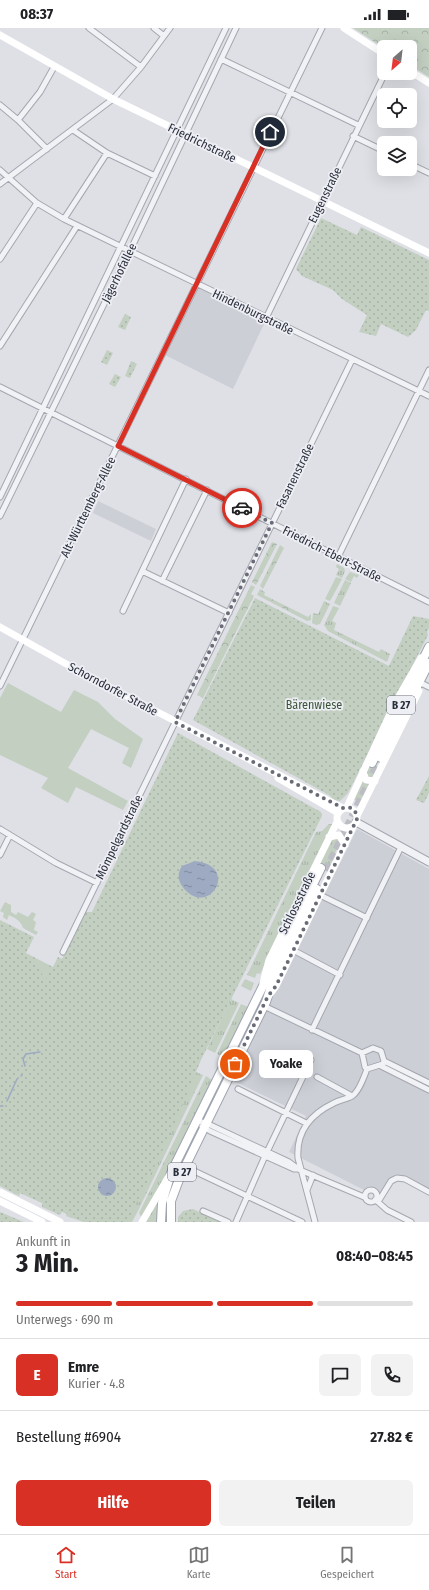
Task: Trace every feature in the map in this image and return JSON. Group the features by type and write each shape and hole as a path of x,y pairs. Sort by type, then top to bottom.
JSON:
{"main road":[{"path":"344,28 377,49"},
{"name":"Friedrichstraße","path":"0,35 112,99 429,253"},
{"path":"417,75 429,83"},
{"name":"Schorndorfer Straße","path":"0,627 270,772 305,787 342,809 354,810 355,822"},
{"path":"355,822 344,828 337,822 342,809 399,696 415,666 429,647"},
{"name":"B 27","path":"429,647 375,764 429,663"},
{"name":"Schlossstraße","path":"268,996 276,986 375,781 426,686 429,672"},
{"path":"363,770 366,780 375,781"},
{"name":"Schlossstraße","path":"262,987 269,960 337,822"},
{"path":"329,837 339,835 345,845"},
{"name":"Schlossstraße","path":"161,1222 162,1203 171,1173 262,987 324,870 276,972 264,1006 205,1125 173,1195 170,1207 170,1221"},
{"path":"142,1222 171,1173"},
{"path":"0,1192 60,1222"},
{"path":"0,1201 42,1222"}],"street":[{"path":"89,28 141,67"},
{"path":"154,28 164,36"},
{"path":"0,184 112,99 141,67 170,28"},
{"name":"Jägerhofallee","path":"0,497 44,409 120,246 156,176 226,28"},
{"name":"Jägerhofallee","path":"0,516 130,251 236,28"},
{"name":"Alt-Württemberg-Allee","path":"0,686 322,28"},
{"path":"221,59 358,125"},
{"path":"18,120 40,92 54,67"},
{"name":"Eugenstraße","path":"266,318 358,125 381,80"},
{"path":"0,105 18,120 46,149"},
{"path":"73,130 107,153 156,176"},
{"path":"353,136 377,148"},
{"path":"64,219 107,153"},
{"path":"417,167 429,173"},
{"name":"Hindenburgstraße","path":"0,170 37,203 77,226 429,396"},
{"path":"0,259 37,203"},
{"path":"0,346 77,226"},
{"name":"Fasanenstraße","path":"175,722 352,360"},
{"path":"338,557 429,370"},
{"name":"Friedrich-Ebert-Straße","path":"0,387 429,602"},
{"path":"123,611 186,479"},
{"path":"162,581 207,490"},
{"path":"142,572 229,613"},
{"name":"Mömpelgardstraße","path":"63,952 175,722"},
{"path":"355,822 429,862"},
{"path":"0,829 56,863 97,883"},
{"path":"0,855 10,835"},
{"path":"312,1030 401,847"},
{"path":"320,895 367,918"},
{"path":"293,950 340,975"},
{"path":"264,1006 362,1053 373,1048 377,1049 381,1051 384,1061 429,1083"},
{"path":"362,1053 365,1067 367,1069"},
{"path":"236,1222 266,1154 311,1060"},
{"path":"381,1066 384,1061"},
{"path":"367,1069 381,1066 429,1090"},
{"path":"315,1222 300,1170 298,1142 306,1123 333,1104 352,1096 357,1091 367,1069"},
{"path":"318,1077 352,1096"},
{"path":"238,1089 306,1123"},
{"path":"197,1121 266,1154 295,1165 300,1170 364,1197 370,1202 377,1201 394,1179 402,1178 429,1192"},
{"path":"192,1170 302,1222"},
{"path":"304,1181 307,1175 313,1175"},
{"path":"307,1190 313,1175"},
{"path":"364,1197 366,1191 372,1190 377,1194 377,1201 387,1210 411,1222"},
{"path":"203,1211 228,1222"}],"shaded area":[{"path":"198,287 266,320 233,389 165,355"},
{"path":"98,501 156,529 151,541 93,513"},
{"path":"357,829 429,869 429,1191 395,1174 378,1197 375,1190 366,1191 289,1152 306,1116 232,1080"}],"green space":[{"path":"353,28 429,28 429,77 417,69 417,40 377,40 377,43"},
{"path":"321,218 357,235 361,227 429,260 429,311 426,310 416,330 408,337 381,324 376,336 359,332 367,315 342,299 333,290 302,276 296,269"},
{"path":"125,314 131,317 125,330 118,327"},
{"path":"107,350 113,353 107,365 101,362"},
{"path":"131,361 137,364 130,378 125,376"},
{"path":"115,374 121,377 115,387 109,384"},
{"path":"272,542 277,544 256,585 252,582"},
{"path":"280,545 284,548 263,589 260,586"},
{"path":"337,564 344,568 345,571 342,578 336,575 339,569 336,567"},
{"path":"350,572 359,575 357,578 354,576 351,582 345,579"},
{"path":"336,577 342,579 330,601 325,599"},
{"path":"345,580 351,583 340,606 334,603"},
{"path":"251,585 255,587 251,594 254,596 203,698 197,695"},
{"path":"260,589 265,592 264,595 308,617 311,614 311,620 307,621 257,595"},
{"name":"Bärenwiese","path":"255,598 389,666 413,616 429,619 428,635 348,793 340,801 334,800 329,795 193,720"},
{"path":"324,601 330,604 320,624 316,625 312,623 313,613 318,614"},
{"path":"333,606 339,608 332,621 336,623 334,630 379,652 381,649 390,654 387,662 328,631 324,625"},
{"path":"8,683 61,712 74,690 98,702 115,719 143,739 131,768 122,763 129,748 91,729 68,768 128,801 123,810 76,787 68,803 41,788 48,778 0,755 0,698"},
{"path":"178,733 321,812 322,816 201,1060 167,1141 128,1220 126,1222 84,1222 66,1216 67,1214 62,1212 60,1215 42,1207 42,1203 20,1193 19,1196 0,1186 0,920 34,937 26,953 53,967 58,957 62,959 86,912 92,912"},
{"path":"369,762 379,767 373,779 366,776"},
{"path":"429,776 429,793 424,803 416,800"},
{"path":"363,780 371,785 360,803 353,799"},
{"path":"329,824 333,824 260,974 257,973 255,978 247,975 316,832 322,831"},
{"path":"336,836 340,843 333,857 329,871 325,869 263,997 262,996 318,865 332,837"},
{"path":"5,902 11,905 11,912 16,915 18,912 28,917 32,912 36,914 33,920 36,922 34,930 38,932 36,935 23,928 13,917 9,915 7,920 3,917 4,913 0,911"},
{"path":"33,958 52,968 45,981 37,963"},
{"path":"245,979 254,983 251,991 241,986"},
{"path":"231,999 239,1003 215,1053 207,1049"},
{"path":"241,1004 248,1007 223,1057 217,1054"},
{"path":"196,1072 203,1075 138,1211 132,1222 126,1222"},
{"path":"206,1076 212,1080 148,1210 142,1218 139,1213"},
{"path":"160,1197 158,1222 145,1222"},
{"path":"193,1209 220,1222 178,1222 178,1217 183,1211"},
{"path":"0,1212 24,1222 0,1222"}],"water":[{"path":"195,861 209,865 216,872 218,880 216,888 209,895 201,898 192,895 182,886 179,878 179,873 182,866"},
{"path":"107,1178 113,1181 116,1187 113,1193 107,1196 101,1193 98,1187 101,1181"}],"waterway":[{"path":"25,1066 23,1059 26,1054 40,1052"},
{"path":"7,1101 17,1079"}],"tunnel":[{"path":"326,871 377,766"}],"way so far":[{"path":"235,1064 268,996 276,986 357,819 356,812 351,808 343,808 288,779 270,772 175,722 272,523 242,508"}],"place":[{"name":"Yoake","path":"235,1064"}],"route":[{"path":"242,508 118,446 270,132"}]}
